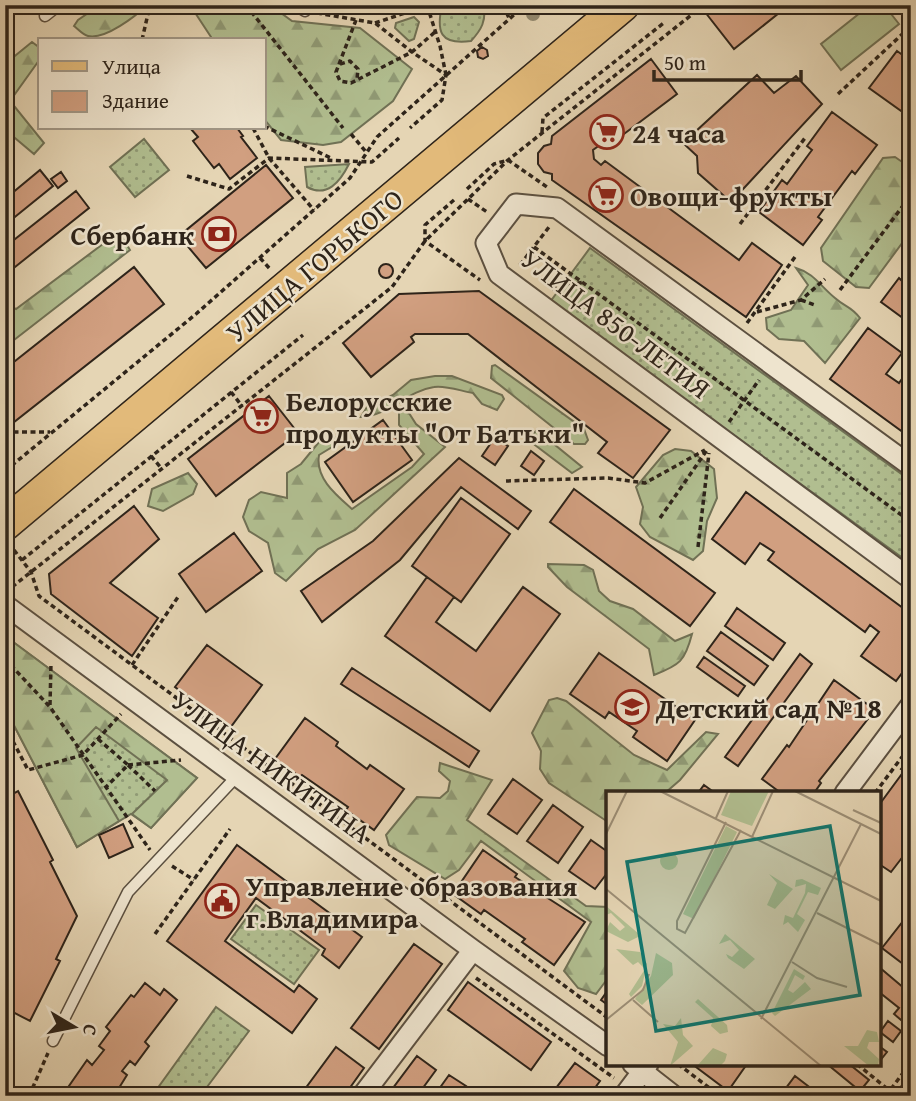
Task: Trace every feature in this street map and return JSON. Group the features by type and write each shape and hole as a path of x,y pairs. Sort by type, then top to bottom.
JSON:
{"main road":[{"name":"УЛИЦА ГОРЬКОГО","path":"10,537 623,5"}],"street":[{"name":"УЛИЦА 850-ЛЕТИЯ","path":"911,466 557,208 516,204 486,243 499,274 714,441 911,579"},
{"name":"УЛИЦА НИКИТИНА","path":"8,597 133,699 606,1045"},
{"path":"846,791 911,705"},
{"path":"362,1096 473,950"},
{"path":"624,1096 641,1067 674,1096"}],"lane":[{"path":"45,16 59,5"},
{"path":"295,5 305,11"},
{"path":"53,1041 128,892 237,776"}],"path":[{"path":"142,38 150,5"},
{"path":"246,5 343,128"},
{"path":"503,5 509,18"},
{"path":"5,471 195,314 350,178 377,137 525,5"},
{"path":"8,597 31,572 392,287 425,241 508,160 704,5"},
{"path":"305,11 375,23 427,6 446,75 442,100 410,128"},
{"path":"356,20 336,72 340,81 351,83 412,52 435,32"},
{"path":"542,133 543,118 665,22"},
{"path":"375,23 446,75"},
{"path":"838,94 911,26"},
{"path":"340,64 350,61 358,69 357,79"},
{"path":"594,78 601,86"},
{"path":"266,127 335,160"},
{"path":"254,130 270,158 314,210"},
{"path":"351,134 367,153"},
{"path":"187,176 229,189 270,158 372,162 399,138"},
{"path":"740,225 805,138"},
{"path":"467,189 494,164"},
{"path":"840,290 911,195"},
{"path":"425,225 454,200"},
{"path":"517,270 549,227"},
{"path":"534,247 911,522"},
{"path":"260,257 265,263"},
{"path":"744,328 795,257"},
{"path":"755,312 801,300 825,279"},
{"path":"527,295 584,282"},
{"path":"801,300 815,305"},
{"path":"22,560 303,335"},
{"path":"660,518 771,364"},
{"path":"231,392 242,406"},
{"path":"5,432 52,432"},
{"path":"506,481 608,478 645,483 714,441"},
{"path":"698,547 714,441"},
{"path":"151,456 162,469"},
{"path":"10,537 31,572 40,596 606,1017"},
{"path":"132,665 178,597"},
{"path":"5,659 50,707 157,861 178,869 194,880"},
{"path":"50,707 51,661"},
{"path":"5,726 28,770 83,755 133,699"},
{"path":"98,739 156,791"},
{"path":"876,791 911,744"},
{"path":"106,786 128,765 185,760"},
{"path":"155,934 230,830"},
{"path":"29,1096 53,1041"},
{"path":"886,1096 911,1062"},
{"path":"681,1066 720,1096"},
{"path":"859,1066 890,1091"}],"green space":[{"path":"100,5 147,5 128,21 103,34 86,35 74,26 78,20"},
{"path":"190,5 270,5 292,21 360,28 412,69 393,101 341,142 323,145 281,140 266,121 266,38 212,38"},
{"path":"309,5 409,5 358,14"},
{"path":"442,5 484,5 482,25 471,41 453,41 443,35 440,29"},
{"path":"870,5 884,5 899,24 841,70 821,44"},
{"path":"414,17 419,22 414,39 409,41 395,28 396,23"},
{"path":"32,42 38,46 38,62 10,101 44,143 34,154 9,133 5,133 5,64"},
{"path":"144,139 169,170 135,197 110,167"},
{"path":"895,157 911,168 911,231 869,288 856,287 823,261 821,248 883,158"},
{"path":"349,164 337,182 327,189 321,191 307,187 305,167"},
{"path":"119,232 130,250 5,347 5,304 16,309"},
{"path":"590,248 911,481 911,564 550,302"},
{"path":"796,268 813,277 860,318 825,363 804,341 779,339 767,329 766,318 791,310 808,285"},
{"path":"495,365 584,429 588,440 585,444 574,444 491,378 492,366"},
{"path":"452,376 502,395 504,399 497,410 482,404 473,393 448,387 434,387 415,393 371,416 361,417 367,407 393,395 411,380"},
{"path":"399,410 407,410 416,424 445,447 355,530 318,549 286,581 275,573 268,543 249,531 243,517 249,500 261,492 287,498 287,473 301,464 319,442 342,436 337,444 319,455 320,471 328,485 352,509 412,467 424,454 399,425"},
{"path":"536,431 582,467 572,473 531,442 531,436"},
{"path":"675,449 691,451 714,469 717,498 707,521 703,551 693,560 650,537 640,524 643,507 636,487 663,455"},
{"path":"188,473 197,484 193,494 163,511 148,506 152,489"},
{"path":"548,564 584,565 593,570 599,591 610,601 633,609 675,641 692,634 684,656 676,665 654,675 649,649 567,587"},
{"path":"5,636 197,778 151,828 131,814 77,847 5,708"},
{"path":"5,636 197,778 151,828 132,814 167,780 96,727 76,748 119,821 77,847 5,708"},
{"path":"557,698 566,701 634,755 667,770 706,732 718,734 680,780 667,791 606,791 606,821 549,783 540,769 541,751 532,733 549,700"},
{"path":"440,763 492,780 467,820 586,906 606,907 606,981 596,994 578,988 564,971 591,922 481,841 459,870 445,879 389,845 386,835 417,797 440,798 448,791 450,781 439,771"},
{"path":"256,905 319,950 294,984 231,939"},
{"path":"216,1007 249,1031 207,1087 213,1092 210,1096 152,1096"}],"building":[{"path":"714,5 789,5 734,49 705,12"},
{"path":"482,47 487,50 488,56 483,59 478,57 477,51"},
{"path":"897,51 911,61 911,118 869,88"},
{"path":"651,59 677,94 608,146 604,142 593,150 594,159 601,165 605,161 739,260 752,243 782,265 746,317 552,180 552,174 544,172 538,164 538,153 544,146 551,144 552,136"},
{"path":"757,75 774,93 796,76 822,104 731,202 698,173 697,156 683,143"},
{"path":"832,112 877,145 855,174 852,171 818,217 822,220 803,245 759,212 782,180 787,184 812,150 807,146"},
{"path":"192,130 238,130 257,158 230,179 219,164 214,168 193,141 198,137"},
{"path":"266,165 293,198 206,268 179,236"},
{"path":"40,170 53,186 5,225 5,199"},
{"path":"61,172 67,181 58,188 51,179"},
{"path":"76,191 89,208 5,275 5,247"},
{"path":"386,264 391,266 391,276 386,278 381,276 379,271 381,266"},
{"path":"134,267 164,304 9,426 5,421 5,369"},
{"path":"911,267 911,324 881,302"},
{"path":"479,291 670,430 633,478 598,453 607,442 468,334 415,334 411,337 414,342 371,377 343,343 399,294"},
{"path":"868,328 902,353 886,374 899,383 904,376 911,380 911,438 830,379"},
{"path":"269,396 298,433 216,496 188,459"},
{"path":"383,420 412,460 353,502 325,462"},
{"path":"495,437 508,446 495,465 482,456"},
{"path":"531,451 544,461 534,475 521,466"},
{"path":"459,458 531,511 518,529 461,487 400,560 322,622 301,591 373,541"},
{"path":"574,489 715,593 690,626 550,522"},
{"path":"746,492 911,614 911,661 896,681 861,656 879,632 870,625 865,632 768,560 774,552 760,543 745,564 712,539"},
{"path":"461,498 510,534 461,602 412,566"},
{"path":"134,506 159,539 110,583 158,618 132,656 51,594 49,574"},
{"path":"234,533 262,571 206,612 179,574"},
{"path":"427,577 454,597 436,622 476,651 523,587 560,614 490,711 385,636"},
{"path":"737,608 785,643 773,660 725,626"},
{"path":"721,632 768,666 754,685 707,651"},
{"path":"207,645 262,685 230,728 175,687"},
{"path":"599,653 695,720 667,761 633,737 637,731 609,712 605,718 570,694"},
{"path":"800,654 812,664 738,766 725,757"},
{"path":"704,657 745,686 738,696 697,667"},
{"path":"352,668 479,751 469,767 341,684"},
{"path":"834,680 875,710 819,781 821,783 815,791 778,791 762,779 787,745 789,747"},
{"path":"305,718 338,742 336,746 367,769 370,765 404,789 374,830 346,810 348,807 275,759"},
{"path":"911,757 911,846 891,872 881,865 881,802 904,771 901,769"},
{"path":"513,779 542,800 517,834 488,814"},
{"path":"704,785 712,791 700,791"},
{"path":"18,791 53,860 50,862 77,916 56,959 60,961 30,1021 5,1008 5,798"},
{"path":"553,805 583,827 558,863 527,841"},
{"path":"123,824 133,847 109,858 99,835"},
{"path":"591,840 606,851 606,875 595,889 569,871"},
{"path":"237,845 362,937 339,968 322,955 325,949 256,898 225,941 294,992 299,985 317,999 292,1033 167,941"},
{"path":"483,850 517,874 515,877 585,922 554,965 522,942 525,939 484,910 481,914 453,894"},
{"path":"911,911 911,970 882,948"},
{"path":"414,944 442,964 379,1049 351,1028"},
{"path":"881,969 911,994 911,1020 907,1025 894,1014 899,1008 881,994"},
{"path":"468,982 551,1042 531,1070 448,1010"},
{"path":"145,983 160,995 164,989 177,1000 145,1042 149,1046 135,1065 130,1061 122,1071 127,1075 114,1096 62,1096 87,1060 92,1065 104,1050 99,1046 110,1031 106,1027 131,995 134,997"},
{"path":"888,1021 901,1031 893,1042 881,1031"},
{"path":"336,1047 364,1068 344,1096 306,1096 302,1093"},
{"path":"881,1048 887,1052 881,1060"},
{"path":"417,1056 436,1070 417,1096 387,1096"},
{"path":"575,1063 600,1081 589,1096 550,1096"},
{"path":"695,1066 746,1066 728,1091"},
{"path":"829,1066 852,1066 869,1080 860,1091"},
{"path":"911,1073 911,1096 894,1096"},
{"path":"449,1075 466,1086 459,1096 434,1096"},
{"path":"795,1076 821,1096 780,1096"}],"place":[{"name":"24 часа","path":"607,132"},
{"name":"Овощи-фрукты","path":"606,195"},
{"name":"Сбербанк","path":"219,234"},
{"name":"Белорусские продукты \"От Батьки\"","path":"261,416"},
{"name":"Детский сад №18","path":"632,707"},
{"name":"Управление образования г.Владимира","path":"222,901"}]}
